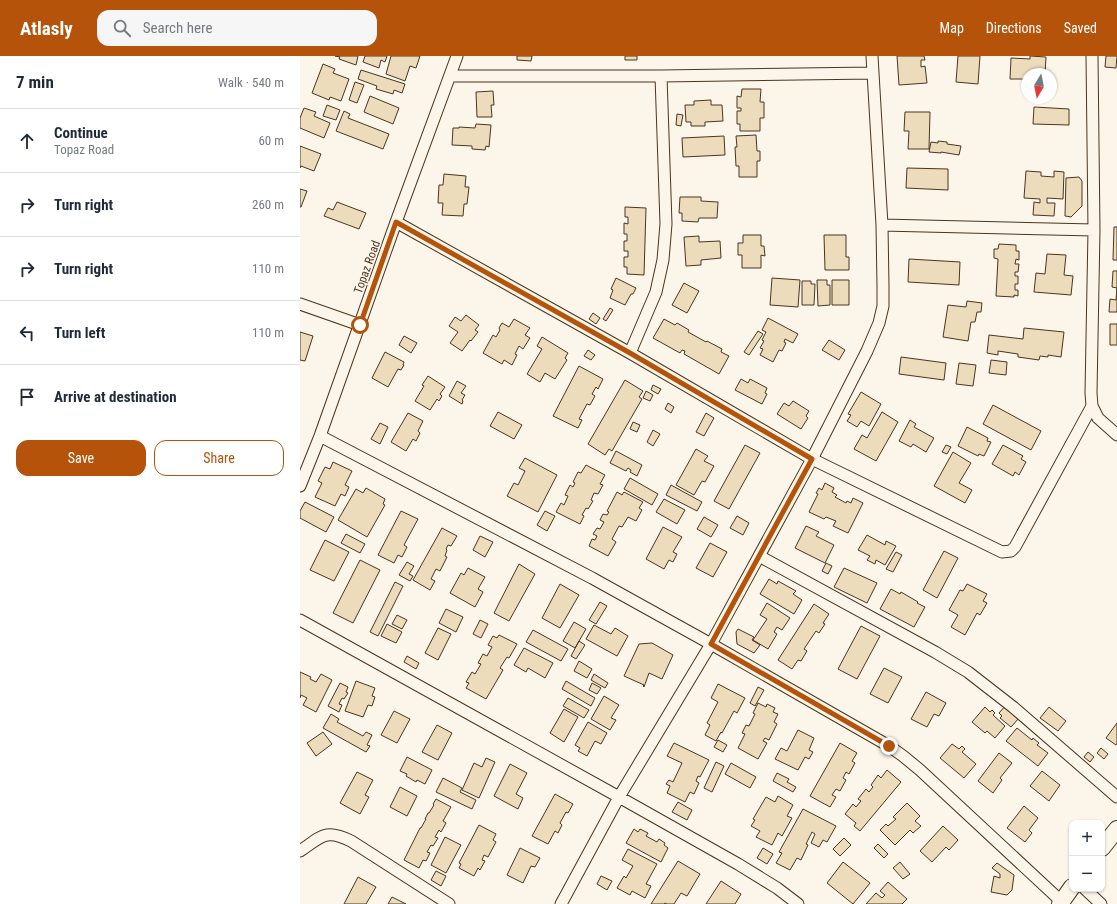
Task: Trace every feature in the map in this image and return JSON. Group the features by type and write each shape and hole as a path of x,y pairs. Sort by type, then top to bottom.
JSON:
{"street":[{"name":"Topaz Road","path":"300,486 320,436 457,56"},
{"path":"561,904 619,797 711,644 812,459 867,351 879,323 883,306 882,225 872,56"},
{"path":"1092,56 1094,230 1091,393 1092,406 1098,418 1117,435"},
{"path":"450,76 661,76 873,73"},
{"path":"630,353 656,292 662,260 666,224 661,76"},
{"path":"396,222 630,353 812,459 1002,552 1011,550 1015,547 1092,406"},
{"path":"882,225 1094,230"},
{"path":"300,304 360,325"},
{"path":"320,436 592,578 889,746 920,770 1061,903 1069,891"},
{"path":"759,556 936,652 968,672 1013,707 1117,797"},
{"path":"300,620 738,864 777,888 798,904"},
{"path":"1105,844 1117,829"},
{"path":"300,851 322,836 332,834 340,836 357,845 449,904"},
{"path":"1088,892 1101,904"}],"building":[{"path":"335,56 358,56 356,65"},
{"path":"365,56 387,56 385,62 381,60 379,68 363,62"},
{"path":"391,56 420,56 416,68 410,66 405,81 386,74"},
{"path":"517,56 532,56 531,61 517,60"},
{"path":"625,56 637,56 637,60 625,60"},
{"path":"897,56 924,56 925,60 921,60 921,67 925,66 927,83 899,85"},
{"path":"958,56 980,56 978,84 956,82"},
{"path":"1030,56 1046,57 1045,68 1021,68 1021,79 1010,79 1011,58 1030,59"},
{"path":"1106,56 1117,56 1116,68 1105,67"},
{"path":"323,64 335,69 333,73 349,79 341,101 330,97 329,100 312,93"},
{"path":"361,70 405,84 402,93 394,90 393,94 376,89 377,86 358,79"},
{"path":"355,82 364,85 357,103 349,100"},
{"path":"742,89 761,89 760,102 764,102 764,118 760,118 760,131 740,131 740,124 737,124 737,111 741,111 741,108 737,108 737,96 741,97"},
{"path":"493,91 494,105 491,105 492,117 477,117 476,92"},
{"path":"370,96 399,108 393,124 364,112"},
{"path":"711,100 711,105 722,105 723,121 705,122 705,126 691,126 691,122 686,122 685,105 694,105 694,101"},
{"path":"327,105 340,110 336,120 323,116"},
{"path":"1034,107 1069,109 1069,125 1033,124"},
{"path":"304,108 316,112 314,116 330,123 324,138 300,128 300,118"},
{"path":"344,111 350,114 348,118 389,134 383,149 336,131"},
{"path":"905,112 930,112 929,149 908,149 909,131 904,131"},
{"path":"677,114 683,115 681,126 676,125"},
{"path":"476,124 491,125 489,147 486,146 485,150 472,149 472,146 452,145 453,128 475,128"},
{"path":"756,135 757,151 760,151 760,161 757,161 757,177 739,177 739,166 736,166 736,136"},
{"path":"724,136 725,155 683,157 682,138"},
{"path":"938,141 961,146 959,155 929,152 931,142 938,143"},
{"path":"300,146 321,154 314,171 301,166 300,168"},
{"path":"907,168 948,169 948,190 906,188"},
{"path":"1026,171 1041,172 1041,176 1054,177 1054,171 1064,172 1063,199 1047,198 1047,203 1055,203 1054,216 1033,215 1034,202 1040,203 1040,199 1024,198"},
{"path":"444,174 466,176 465,187 469,187 467,204 464,204 463,216 442,215 443,203 438,203 439,185 443,185"},
{"path":"1079,177 1082,181 1082,206 1071,217 1065,216 1066,178"},
{"path":"300,189 307,191 301,207 300,207"},
{"path":"680,197 701,197 701,201 718,202 717,218 699,218 698,222 682,221 682,213 679,213"},
{"path":"337,202 366,213 359,229 324,216 328,208 333,210"},
{"path":"625,207 646,208 644,275 627,274 627,267 624,267 624,257 628,257 628,251 624,251 624,241 627,241 627,234 624,234 624,223 628,224 628,217 625,217"},
{"path":"1114,227 1117,227 1117,260 1113,260"},
{"path":"743,235 761,235 761,246 764,246 765,256 761,255 761,268 742,268 742,255 738,255 738,243 743,243"},
{"path":"824,235 846,235 846,257 849,257 849,270 825,270"},
{"path":"699,236 699,242 720,241 721,258 701,260 701,265 686,266 684,237"},
{"path":"999,244 1016,245 1016,251 1019,251 1019,260 1016,259 1015,264 1019,264 1018,272 1015,272 1015,276 1018,276 1018,284 1015,284 1015,290 1018,290 1018,296 996,296 998,259 994,258 994,249 998,249"},
{"path":"1047,254 1066,255 1064,275 1073,276 1071,295 1034,292 1036,273 1045,274"},
{"path":"909,259 960,262 959,285 908,282"},
{"path":"1113,271 1117,271 1117,288 1112,287"},
{"path":"616,278 636,288 625,305 610,298 613,290 611,289"},
{"path":"772,278 800,280 798,307 770,305"},
{"path":"817,280 827,280 827,285 830,285 830,305 818,306"},
{"path":"832,280 849,280 849,305 832,305"},
{"path":"802,281 811,281 811,284 815,284 814,305 802,305"},
{"path":"684,283 699,291 687,313 672,305"},
{"path":"1117,288 1117,312 1109,312 1110,299 1116,300"},
{"path":"967,301 982,303 981,312 977,312 975,322 971,322 968,341 943,337 948,305 966,307"},
{"path":"610,308 613,310 606,321 603,319"},
{"path":"593,313 600,318 596,324 589,319"},
{"path":"466,315 479,325 475,330 478,332 462,351 450,343 458,332 449,326 455,317 461,321"},
{"path":"768,318 798,334 793,343 785,339 784,342 786,343 782,351 779,350 773,362 760,355 763,349 760,348 764,341 762,340 766,332 762,330"},
{"path":"514,319 530,328 525,335 530,338 523,349 519,346 515,354 517,355 512,365 504,360 502,364 483,353 493,335 496,337 502,323 509,327"},
{"path":"664,319 675,325 677,323 689,330 688,332 722,349 721,352 729,356 719,374 684,354 685,351 682,350 680,353 653,338"},
{"path":"1110,324 1117,324 1117,345 1110,345"},
{"path":"1024,328 1064,332 1061,357 1048,355 1048,357 1040,356 1039,360 1018,357 1018,354 998,351 998,355 987,353 989,335 1023,339"},
{"path":"758,331 763,334 749,355 744,352"},
{"path":"300,332 313,336 305,361 300,360"},
{"path":"404,336 417,343 411,353 399,345"},
{"path":"542,337 568,353 565,358 567,360 555,379 545,373 540,382 527,374 542,349 537,346"},
{"path":"829,340 845,350 839,360 822,350"},
{"path":"588,350 595,355 591,360 584,356"},
{"path":"385,352 404,362 401,370 398,369 388,387 372,378"},
{"path":"901,357 946,363 944,380 899,374"},
{"path":"991,360 1007,362 1006,375 989,373"},
{"path":"959,363 976,365 973,386 956,384"},
{"path":"579,366 603,379 598,389 596,387 592,394 595,396 590,405 587,404 579,419 582,420 578,428 553,416"},
{"path":"428,376 445,387 440,394 442,396 439,401 437,399 430,410 415,401"},
{"path":"741,379 748,383 750,379 767,388 765,393 767,394 762,404 735,390"},
{"path":"625,380 643,391 639,397 642,399 612,451 609,449 605,455 588,444"},
{"path":"457,381 466,386 461,393 465,395 462,400 462,404 449,396"},
{"path":"653,385 661,389 658,394 651,390"},
{"path":"646,391 653,395 650,401 643,398"},
{"path":"861,392 881,404 869,426 861,421 857,427 847,421 851,415 848,414"},
{"path":"793,401 809,411 806,416 808,418 801,429 777,414 784,403 789,406"},
{"path":"668,403 674,407 671,413 665,409"},
{"path":"993,405 1041,431 1031,450 983,424"},
{"path":"498,412 522,425 514,439 490,426"},
{"path":"882,412 898,422 876,461 854,449 862,435 867,438"},
{"path":"408,413 423,421 418,431 420,433 416,441 413,439 406,451 391,442"},
{"path":"706,413 714,418 704,436 696,432"},
{"path":"910,420 916,424 914,427 934,438 926,452 913,444 911,447 899,441"},
{"path":"633,422 640,425 637,432 630,429"},
{"path":"380,423 388,427 380,444 371,439"},
{"path":"967,427 988,438 987,441 991,442 984,456 979,454 978,456 958,446"},
{"path":"653,430 660,434 653,446 647,442"},
{"path":"745,445 760,453 729,509 714,501"},
{"path":"946,445 951,447 947,454 942,452"},
{"path":"1003,445 1023,456 1021,459 1026,462 1019,475 1015,472 1013,476 992,464"},
{"path":"696,449 708,456 704,461 714,466 705,482 702,481 694,495 676,485"},
{"path":"616,451 642,465 637,476 630,472 631,470 628,468 626,471 610,463"},
{"path":"953,452 971,463 959,483 972,490 965,503 934,486"},
{"path":"525,458 557,475 538,512 507,496 514,483 518,485 525,471 519,468"},
{"path":"333,462 352,471 345,485 349,487 345,496 341,494 335,506 315,497 322,483 318,481 325,467 330,469"},
{"path":"586,465 605,475 600,484 603,485 598,494 594,493 591,500 593,501 582,515 584,516 580,524 556,512 561,503 564,505 568,496 565,495 570,485 573,487 575,483 573,482 578,472 581,473"},
{"path":"630,478 658,494 652,505 624,489"},
{"path":"825,483 834,488 832,492 837,495 835,497 846,503 847,501 851,503 853,498 863,503 848,533 833,526 836,521 826,517 824,519 809,512 818,494 816,493 819,488 822,490"},
{"path":"671,485 702,502 697,511 666,495"},
{"path":"366,488 385,499 383,504 385,505 367,537 338,520 356,489 363,493"},
{"path":"617,492 622,495 624,492 643,502 639,508 642,510 636,521 628,517 622,527 619,526 612,539 616,542 608,556 589,546 592,539 595,540 597,536 593,534 597,528 600,529 604,522 600,520 603,514 607,515 609,512 607,511"},
{"path":"664,499 685,510 677,524 656,512"},
{"path":"305,502 334,517 326,532 300,518 300,511"},
{"path":"401,511 418,519 404,545 407,547 402,557 398,555 394,563 378,555"},
{"path":"545,511 555,516 547,531 537,525"},
{"path":"737,516 749,523 743,535 730,528"},
{"path":"704,517 718,525 711,537 697,529"},
{"path":"806,526 819,532 816,536 834,545 825,563 795,548"},
{"path":"663,527 682,537 673,552 677,554 673,562 669,560 664,569 646,559"},
{"path":"442,528 457,536 451,546 448,545 446,549 445,556 447,557 440,571 436,569 431,579 435,581 430,590 413,580"},
{"path":"346,534 365,544 360,553 341,543"},
{"path":"867,535 885,545 886,541 896,546 885,565 876,560 875,564 867,560 870,556 858,550"},
{"path":"480,536 493,542 485,557 473,550"},
{"path":"325,540 349,552 334,581 310,570"},
{"path":"710,543 727,552 713,577 696,568"},
{"path":"944,551 958,558 937,598 923,590"},
{"path":"896,552 902,555 893,572 886,569"},
{"path":"360,560 380,570 353,623 333,613"},
{"path":"407,562 414,566 409,574 413,576 410,581 399,575"},
{"path":"826,563 832,566 828,574 822,571"},
{"path":"519,564 535,574 509,621 494,613"},
{"path":"468,568 485,577 478,589 483,592 475,607 450,593 461,573 464,575"},
{"path":"844,568 877,583 867,603 834,587"},
{"path":"769,579 777,584 778,581 796,591 793,594 802,600 794,614 760,594"},
{"path":"395,582 403,586 378,636 370,632"},
{"path":"560,584 579,595 560,628 542,618"},
{"path":"967,584 987,594 983,601 987,603 980,615 977,613 965,635 951,627 958,615 949,610 960,590 963,591"},
{"path":"891,589 900,594 901,592 925,607 914,627 880,609"},
{"path":"600,602 607,606 596,624 589,620"},
{"path":"767,603 790,618 782,630 777,627 774,632 777,634 768,649 753,640 767,619 760,615"},
{"path":"814,604 829,614 819,633 816,631 804,649 807,651 801,661 798,660 792,669 778,660"},
{"path":"446,609 463,617 456,632 439,623"},
{"path":"397,615 407,620 402,629 392,624"},
{"path":"480,620 488,624 481,638 473,634"},
{"path":"574,622 586,629 575,648 563,641"},
{"path":"387,624 402,632 396,643 381,636"},
{"path":"594,625 611,634 615,628 628,636 617,656 586,639"},
{"path":"861,626 880,636 857,679 838,669"},
{"path":"438,628 451,634 438,660 425,653"},
{"path":"738,629 754,637 752,640 760,645 754,653 737,644 736,632"},
{"path":"533,630 568,649 561,661 526,642"},
{"path":"499,635 517,644 509,658 507,657 500,668 503,670 486,699 466,688 469,683 466,682 472,672 475,674 481,664 478,663 483,654 487,656 492,647 488,645 493,636 497,638"},
{"path":"579,641 585,645 576,659 571,656"},
{"path":"652,643 673,655 662,679 649,673 644,687 644,685 624,676 639,644"},
{"path":"524,648 553,663 545,678 528,668 526,672 514,665"},
{"path":"407,656 419,663 416,669 404,662"},
{"path":"579,661 592,669 587,678 574,671"},
{"path":"884,668 902,677 888,703 870,694"},
{"path":"300,672 311,677 310,679 316,682 321,674 332,680 316,712 303,705 307,698 301,695 300,698"},
{"path":"594,674 608,683 605,688 591,680"},
{"path":"356,681 375,688 372,696 375,697 372,706 368,705 363,717 345,711"},
{"path":"566,681 595,698 591,706 562,689"},
{"path":"340,683 348,687 346,692 348,693 344,699 342,698 339,704 342,705 339,712 328,706"},
{"path":"592,683 601,688 597,694 589,690"},
{"path":"718,684 745,698 737,713 734,711 716,741 705,735 710,725 707,723 718,702 711,698"},
{"path":"758,687 764,690 755,706 750,703"},
{"path":"926,692 946,703 939,716 934,714 927,727 911,719"},
{"path":"604,696 619,705 611,718 616,720 610,730 591,719"},
{"path":"568,698 589,710 584,718 563,706"},
{"path":"758,703 766,707 767,704 775,708 773,712 778,714 774,722 777,724 769,740 765,738 763,741 767,743 758,759 738,748 745,734 742,733 746,725 749,726 755,714 753,713"},
{"path":"1005,706 1019,718 1011,727 1000,718 1002,716 999,713"},
{"path":"985,707 990,712 992,710 995,713 993,715 1005,726 995,738 987,731 985,733 972,722"},
{"path":"1049,707 1066,721 1058,731 1040,718"},
{"path":"564,709 578,717 564,742 550,733"},
{"path":"394,711 410,719 397,743 381,735"},
{"path":"331,714 339,719 337,722 363,736 366,732 372,735 367,745 370,746 366,752 323,728"},
{"path":"588,722 607,733 601,744 595,741 587,756 578,751 580,748 575,745"},
{"path":"1117,723 1117,743 1116,745 1106,738"},
{"path":"437,725 452,733 438,760 422,752"},
{"path":"1017,728 1032,740 1033,738 1039,743 1037,745 1048,753 1038,766 1006,741"},
{"path":"798,730 814,738 809,750 813,752 809,759 805,757 798,770 775,759 781,748 787,751"},
{"path":"323,732 332,744 316,756 307,743"},
{"path":"718,740 727,745 723,752 714,747"},
{"path":"674,743 709,760 700,777 698,776 696,781 699,783 694,794 690,792 685,802 667,793 670,786 666,784 669,780 673,782 682,763 667,756"},
{"path":"840,743 857,753 852,761 855,763 849,774 846,772 843,778 846,780 840,791 836,789 832,795 836,797 830,807 810,796"},
{"path":"952,744 959,749 962,746 965,749 962,752 976,764 964,778 940,758"},
{"path":"1101,748 1108,754 1104,759 1097,753"},
{"path":"1088,752 1094,757 1090,762 1084,757"},
{"path":"999,753 1012,763 1000,778 1002,780 993,793 978,781"},
{"path":"407,757 432,770 425,784 417,780 416,782 406,776 407,774 400,771"},
{"path":"486,758 495,762 479,798 462,790 474,763 482,767"},
{"path":"716,762 724,766 712,792 704,788"},
{"path":"731,763 756,777 750,788 725,774"},
{"path":"510,764 527,773 516,794 523,798 518,809 494,796"},
{"path":"887,770 901,782 860,831 854,826 856,823 845,814 853,804 856,807 861,801 858,799 866,789 869,792 873,787 871,785 878,775 881,778"},
{"path":"1042,771 1060,785 1049,801 1030,786"},
{"path":"357,772 373,780 365,795 369,797 360,814 340,803"},
{"path":"777,773 789,779 787,782 796,787 793,792 773,781"},
{"path":"443,778 462,788 460,792 476,800 472,809 436,792"},
{"path":"400,787 417,796 407,816 390,807"},
{"path":"555,794 573,804 568,813 566,812 560,823 562,825 558,833 555,831 548,844 532,836"},
{"path":"778,796 793,805 787,816 792,818 782,836 778,833 772,845 756,837 760,831 751,826 755,820 753,819 766,797 775,802"},
{"path":"436,799 451,807 443,821 446,823 441,832 439,830 435,837 438,838 427,852 430,853 426,861 423,860 419,868 404,860"},
{"path":"678,802 692,810 687,820 672,812"},
{"path":"907,803 920,816 915,821 921,826 913,833 910,830 895,845 880,830 886,824 888,826 896,819 893,817"},
{"path":"1024,806 1038,818 1029,830 1032,833 1025,842 1007,828"},
{"path":"803,809 836,826 827,842 823,840 819,847 811,843 815,834 812,832 801,860 797,858 790,870 776,863 782,853 779,852"},
{"path":"479,825 496,834 493,840 496,842 488,857 484,855 482,860 485,861 480,870 478,868 474,876 459,868 461,864 459,863"},
{"path":"943,826 958,840 949,850 946,847 932,862 920,851"},
{"path":"634,829 638,832 640,829 648,833 646,836 657,842 659,839 665,843 664,845 668,848 661,862 626,843"},
{"path":"445,837 461,845 446,873 431,865"},
{"path":"844,838 851,845 840,856 833,849"},
{"path":"878,844 888,854 884,858 874,848"},
{"path":"520,848 540,858 535,867 531,866 523,883 507,875"},
{"path":"763,848 773,854 767,864 757,858"},
{"path":"628,849 657,864 646,884 651,886 645,898 632,891 630,895 617,888 624,876 626,878 633,866 622,860"},
{"path":"678,861 700,874 687,896 681,893 674,904 651,904"},
{"path":"843,862 870,883 853,904 827,883"},
{"path":"900,862 910,874 903,879 893,868"},
{"path":"997,863 1014,875 1012,890 1007,895 991,892 994,876 1000,878 1000,874 992,868"},
{"path":"436,871 446,876 441,886 431,880"},
{"path":"601,876 612,881 607,890 597,884"},
{"path":"358,877 376,887 366,904 344,904"},
{"path":"721,881 741,894 735,904 706,904"},
{"path":"888,882 907,899 902,904 866,904 876,893 882,898 885,895 880,891"},
{"path":"392,897 406,904 388,904"}],"route":[{"path":"360,325 396,222 630,353 812,459 711,644 889,746"}]}
